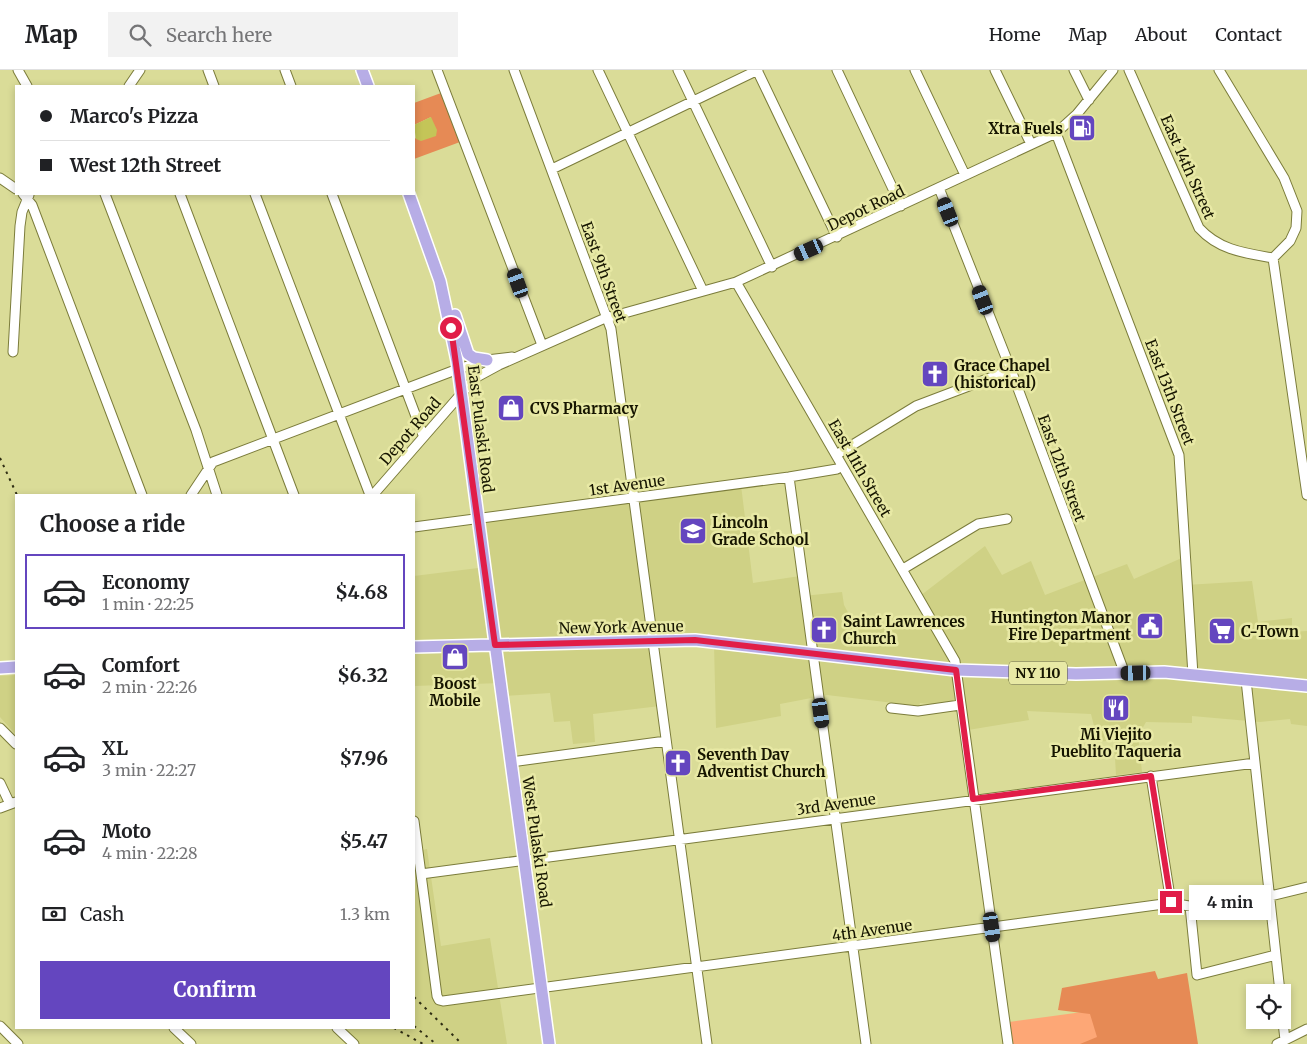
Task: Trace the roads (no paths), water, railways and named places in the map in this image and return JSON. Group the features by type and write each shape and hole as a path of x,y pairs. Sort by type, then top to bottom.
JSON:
{"main road":[{"path":"362,70 368,85"},
{"name":"East Pulaski Road","path":"409,195 430,248 448,309 462,392 495,645"},
{"path":"448,309 455,314 468,354 474,358 487,360"},
{"name":"New York Avenue","path":"415,648 695,640 956,670 1193,675 1307,686"},
{"name":"West Pulaski Road","path":"495,645 549,1044"},
{"path":"0,668 15,667"}],"street":[{"path":"18,70 26,85"},
{"path":"208,70 214,85"},
{"path":"285,70 291,85"},
{"path":"437,70 542,345"},
{"name":"East 9th Street","path":"514,70 611,329 707,1044"},
{"path":"598,70 703,291"},
{"path":"678,70 772,266"},
{"path":"552,170 758,70 837,237"},
{"path":"837,70 901,206"},
{"path":"915,70 965,175"},
{"path":"995,70 1031,144"},
{"path":"1074,70 1089,100"},
{"name":"Depot Road","path":"373,494 475,378 542,345 607,317 736,282 837,237 1056,133 1077,114 1113,70"},
{"name":"East 14th Street","path":"1130,70 1199,228 1209,239 1232,251 1273,258"},
{"path":"1219,70 1284,178 1297,211 1296,228 1290,241 1273,258 1307,495"},
{"name":"East 13th Street","path":"1056,133 1180,455 1193,675"},
{"path":"0,178 15,188"},
{"name":"East 12th Street","path":"939,188 1011,370 1125,674"},
{"path":"13,352 20,226 27,195"},
{"path":"27,195 142,494"},
{"path":"105,195 193,421 217,494"},
{"path":"180,195 294,494"},
{"path":"255,195 372,494"},
{"path":"332,195 423,435"},
{"name":"East 11th Street","path":"736,282 953,656 1008,1044"},
{"name":"Depot Road","path":"208,467 213,462 458,369 487,360 519,356"},
{"path":"836,455 916,406 1011,370"},
{"name":"1st Avenue","path":"415,527 789,477 837,469 842,466"},
{"path":"192,494 208,467"},
{"path":"789,477 866,1044"},
{"path":"903,569 978,524 1007,519"},
{"path":"1246,680 1279,984"},
{"path":"891,708 918,711 960,705"},
{"path":"0,728 15,743"},
{"path":"511,762 666,741"},
{"name":"3rd Avenue","path":"421,874 973,799 1255,763"},
{"path":"1151,776 1171,902"},
{"path":"0,783 13,803 0,808"},
{"path":"415,829 421,874"},
{"name":"4th Avenue","path":"421,874 439,1000 541,988 1171,902 1213,910 1307,887"},
{"path":"1190,906 1197,975 1276,955"},
{"path":"0,1026 18,1044"},
{"path":"175,1029 190,1044"},
{"path":"338,1029 354,1044"},
{"path":"1281,1029 1281,1042 1307,1029"}],"railway":[{"path":"0,458 17,494"},
{"path":"415,998 462,1044"},
{"path":"415,1027 436,1044"},
{"path":"396,1029 423,1044"}],"place":[{"name":"Xtra Fuels","path":"1082,128"},
{"name":"Grace Chapel (historical)","path":"935,374"},
{"name":"CVS Pharmacy","path":"511,408"},
{"name":"Lincoln Grade School","path":"693,531"},
{"name":"Huntington Manor Fire Department","path":"1150,626"},
{"name":"Saint Lawrences Church","path":"824,630"},
{"name":"C-Town","path":"1222,631"},
{"name":"Boost Mobile","path":"455,657"},
{"name":"Mi Viejito Pueblito Taqueria","path":"1116,708"},
{"name":"Seventh Day Adventist Church","path":"678,763"}]}
